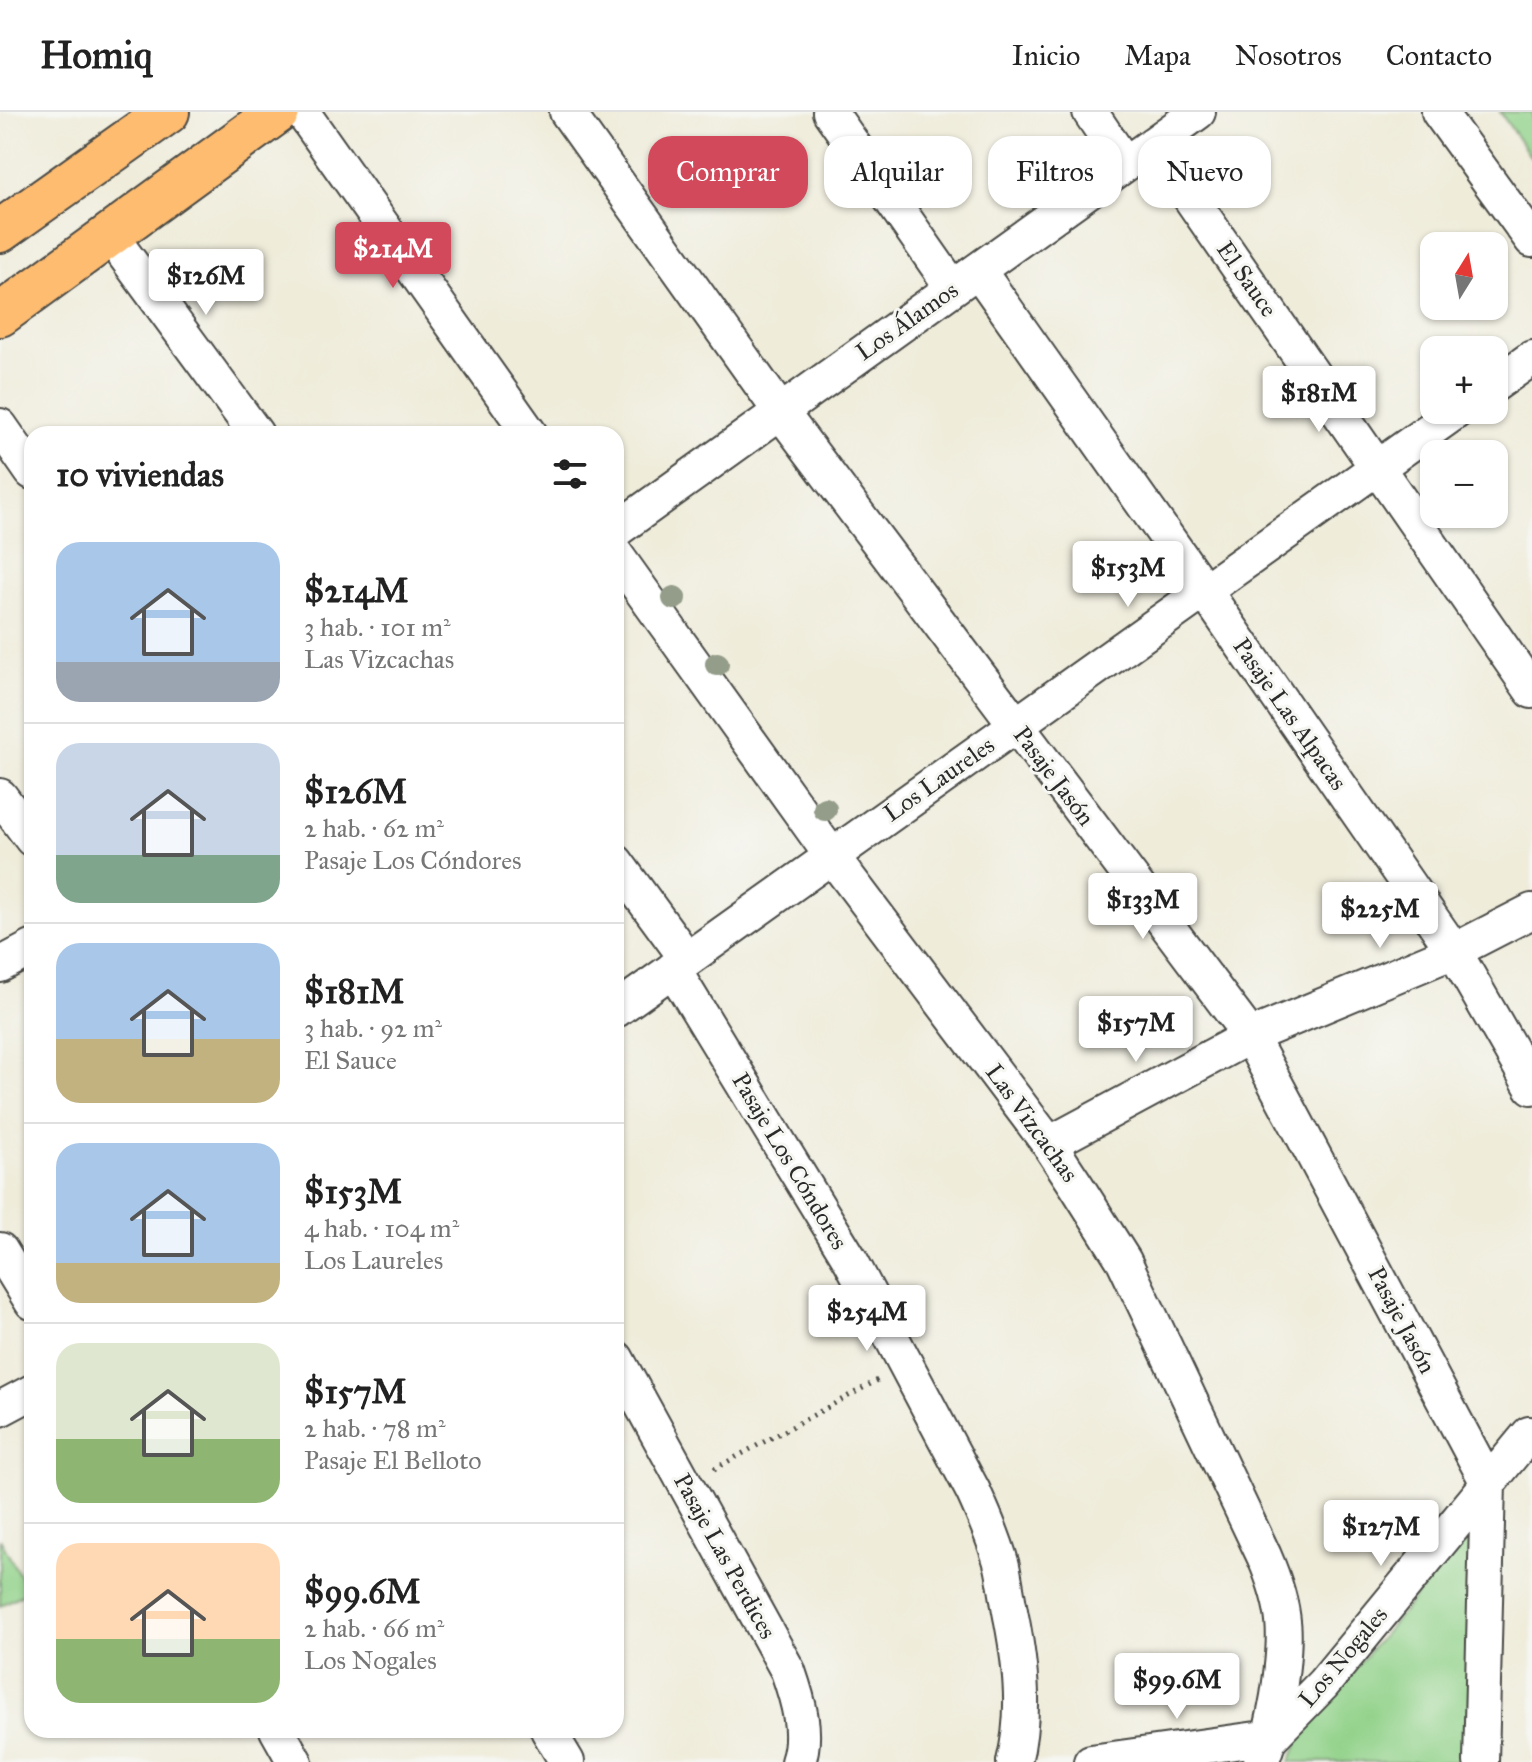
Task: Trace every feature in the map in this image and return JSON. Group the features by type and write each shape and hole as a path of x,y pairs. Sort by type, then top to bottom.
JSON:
{"main road":[{"path":"0,315 278,112"},
{"path":"0,231 165,113"}],"street":[{"path":"302,112 524,426"},
{"name":"Pasaje Jasón","path":"567,112 780,411 1250,1036 1488,1483 1481,1762"},
{"name":"Pasaje Las Alpacas","path":"830,112 966,279 1204,590 1454,951 1532,1087"},
{"path":"1090,112 1125,164"},
{"name":"Los Álamos","path":"1164,136 1198,112"},
{"path":"1439,112 1532,240"},
{"name":"Los Álamos","path":"624,524 1138,155"},
{"name":"El Sauce","path":"1198,208 1532,691"},
{"path":"110,235 250,426"},
{"path":"1508,375 1532,358"},
{"name":"Los Laureles","path":"624,1004 1438,424"},
{"path":"0,426 24,460"},
{"name":"Las Vizcachas","path":"624,566 831,855 1049,1144 1124,1261 1274,1581 1281,1606 1284,1653 1266,1750"},
{"path":"0,796 24,828"},
{"name":"Pasaje Los Cóndores","path":"624,875 680,964 851,1261 989,1527 1002,1568 1022,1688 1022,1712 1014,1762"},
{"path":"1049,1144 1250,1036 1454,951 1532,911"},
{"path":"0,965 24,952"},
{"path":"0,1250 24,1289"},
{"name":"Pasaje Las Perdices","path":"624,1373 788,1671 802,1724 802,1749 798,1762"},
{"path":"0,1409 24,1396"},
{"name":"Los Nogales","path":"1266,1750 1529,1434"},
{"path":"282,1738 295,1762"},
{"path":"553,1738 567,1762"},
{"path":"1091,1762 1266,1750"}],"path":[{"path":"686,1485 905,1364"}],"green space":[{"path":"1500,112 1532,112 1532,159"},
{"path":"1474,1527 1469,1762 1290,1762 1303,1730"},
{"path":"0,1539 24,1584 24,1593 0,1606"}]}
